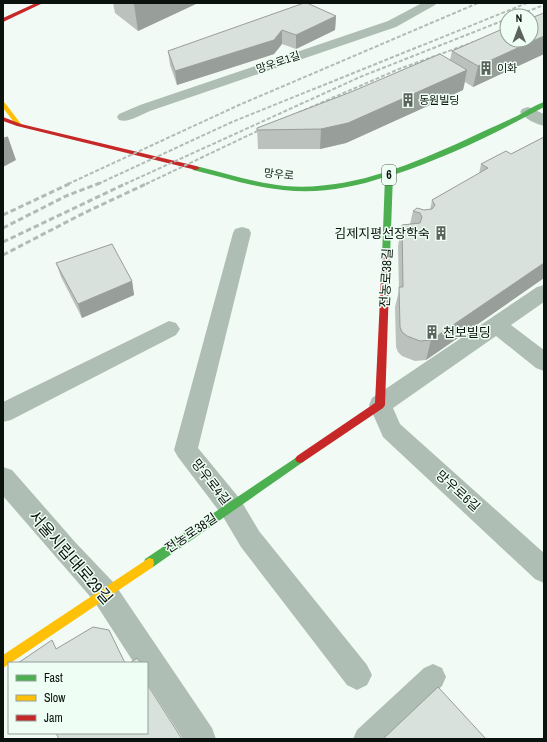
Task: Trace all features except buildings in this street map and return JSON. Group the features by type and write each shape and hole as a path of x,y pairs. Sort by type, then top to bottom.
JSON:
{"main road":[{"path":"4,21 40,3"},
{"path":"3,104 19,125"},
{"name":"망우로","path":"3,119 19,125 264,185 310,188 353,185 389,175 510,123 544,104"},
{"path":"3,126 19,125"},
{"name":"전농로38길","path":"3,662 380,406 394,240 389,175"}],"street":[{"path":"528,112 544,121"},
{"name":"망우로4길","path":"242,233 186,450 231,507 250,539 357,675"},
{"name":"전농로38길","path":"380,406 544,292"},
{"path":"496,326 544,362"},
{"path":"3,412 169,329"},
{"name":"망우로6길","path":"380,406 391,430 544,570"},
{"name":"서울시립대로29길","path":"3,478 66,552 104,592 202,739"}],"lane":[{"name":"망우로1길","path":"124,117 153,105 392,24 431,3"},
{"path":"366,739 432,677"}],"railway":[{"path":"68,184 239,105 478,3"},
{"path":"98,184 232,122 527,3"},
{"path":"536,8 544,5"},
{"path":"125,184 360,77 499,22"},
{"path":"293,115 399,69 499,33"},
{"path":"146,184 268,126"},
{"path":"3,215 71,183"},
{"path":"3,228 66,196 100,183"},
{"path":"3,242 127,183"},
{"path":"3,255 84,213 148,183"}],"traffic: fast":[{"path":"196,168 274,187 308,189 329,188 351,184 392,173 433,157 500,127 544,104"},
{"path":"386,257 389,175"},
{"path":"149,563 300,459"}],"traffic: slow":[{"path":"3,104 19,125"},
{"path":"3,662 149,563"}],"traffic: jam":[{"path":"3,20 40,3"},
{"path":"3,119 19,125 196,168"},
{"path":"300,459 380,405 386,257"}],"place":[{"name":"이화","path":"486,68"},
{"name":"동원빌딩","path":"408,100"},
{"name":"김제지평선장학숙","path":"441,233"},
{"name":"천보빌딩","path":"432,332"}]}
